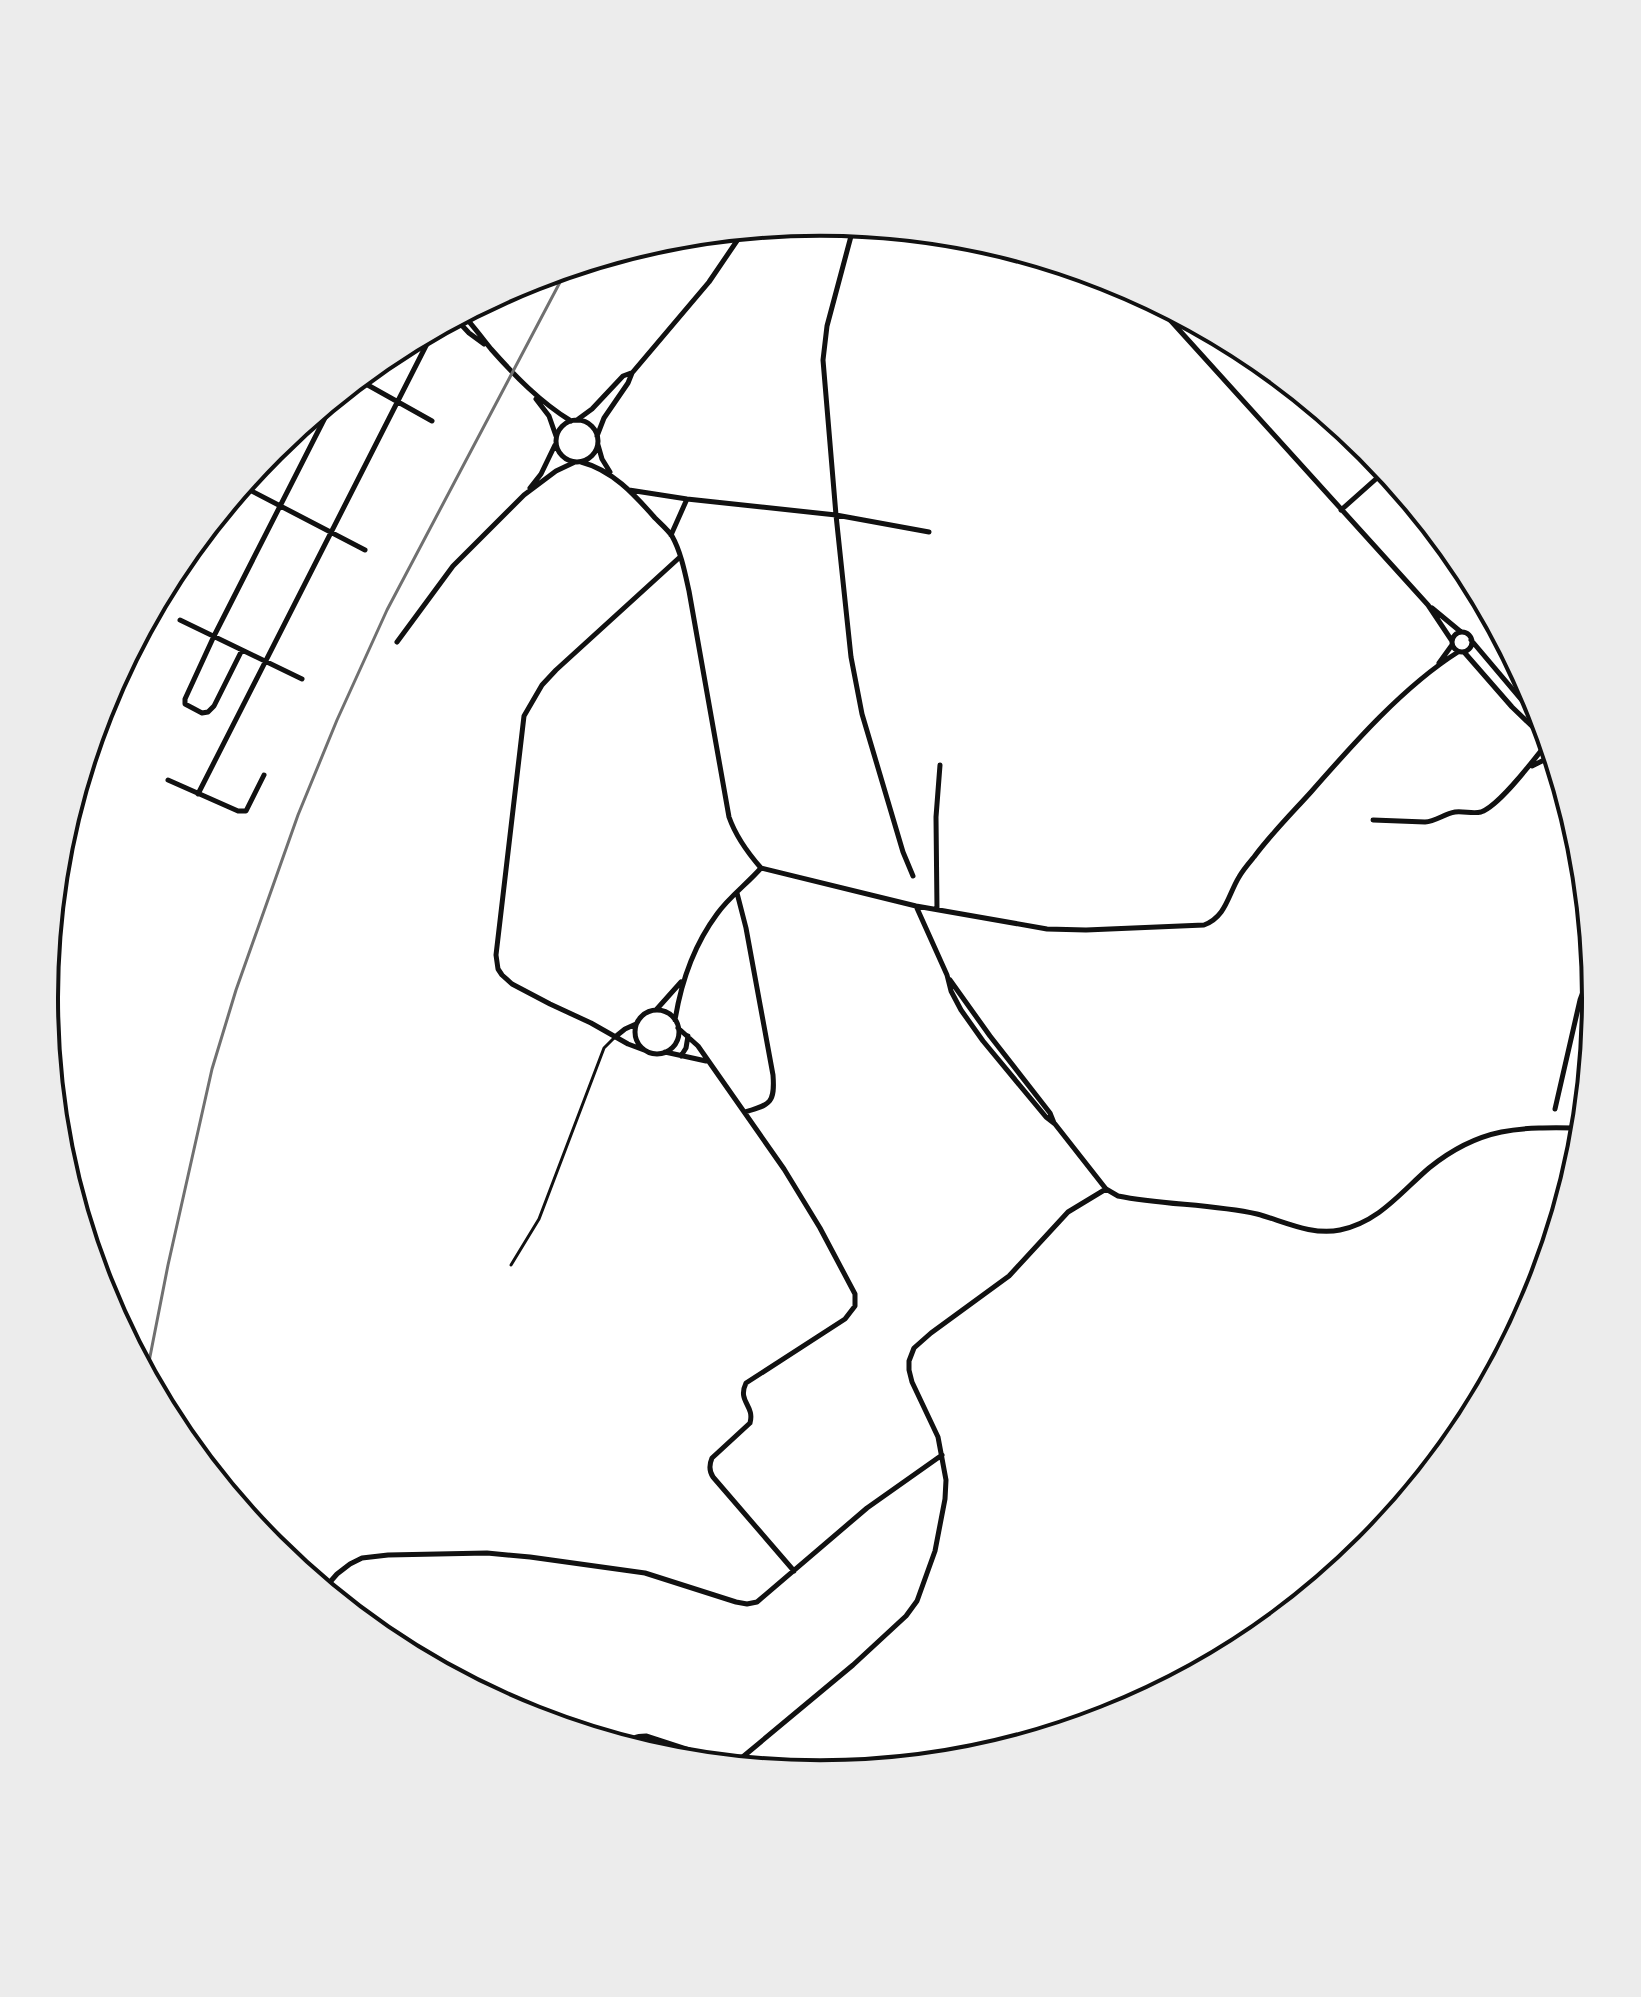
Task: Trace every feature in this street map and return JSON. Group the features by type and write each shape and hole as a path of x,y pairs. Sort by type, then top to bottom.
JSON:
{"street":[{"path":"851,237 827,326 823,360 836,515 851,657 862,714 913,876"},
{"path":"524,495 556,471 591,457 597,447 604,418 632,373 709,282 737,241"},
{"path":"469,322 529,389 551,408 574,421 587,423 595,431 602,459 612,476"},
{"path":"1172,322 1428,605 1466,633 1522,700"},
{"path":"462,326 489,346"},
{"path":"198,794 426,347"},
{"path":"397,642 453,566 541,474 562,427 598,403 623,376 632,373"},
{"path":"368,385 432,421"},
{"path":"529,389 549,416 560,454 564,458 595,465 612,476 671,535 689,591 729,817 745,850 761,868 916,906 1047,929 1204,925 1213,922 1227,904 1239,877 1257,852 1376,721 1433,670 1470,648 1471,640"},
{"path":"242,650 208,712 202,713 185,704 214,636 323,421"},
{"path":"1341,510 1377,478"},
{"path":"628,490 836,515 929,532"},
{"path":"252,491 365,550"},
{"path":"671,535 687,499"},
{"path":"680,557 556,670 542,685 524,716 496,955 498,969 506,980 615,1037 652,1053 665,1052 707,1061"},
{"path":"1428,605 1452,643 1533,727"},
{"path":"180,620 302,679"},
{"path":"1433,670 1454,636 1461,632"},
{"path":"1373,820 1425,822 1454,812 1481,812 1530,766 1541,749"},
{"path":"1530,766 1545,759"},
{"path":"937,910 936,817 940,765"},
{"path":"168,780 238,811 246,811 264,775"},
{"path":"615,1037 636,1024 645,1014 656,1010 684,978 716,916 761,868"},
{"path":"737,893 746,928 774,1091 767,1105 745,1112"},
{"path":"916,906 961,1010 983,1041 1106,1189 1118,1196 1256,1214 1311,1229 1340,1230 1379,1213 1430,1168 1475,1139 1507,1130 1571,1128"},
{"path":"675,1020 684,978"},
{"path":"1555,1109 1583,993"},
{"path":"656,1010 667,1013 678,1028 677,1040 665,1052"},
{"path":"636,1024 636,1040 644,1050"},
{"path":"678,1028 698,1046 784,1169 855,1294 855,1306 845,1319 746,1383 742,1394 751,1411 750,1423 712,1458 710,1464 713,1477 794,1571"},
{"path":"681,1056 688,1035"},
{"path":"744,1756 853,1665 906,1616 917,1601 941,1525 946,1480 938,1437 909,1370 914,1348 1009,1276 1068,1212 1106,1189"},
{"path":"330,1582 362,1558 487,1553 645,1573 747,1604 757,1602 867,1508 942,1455"},
{"path":"635,1738 646,1736 682,1748"}],"lane":[{"path":"511,1265 539,1219 604,1048 615,1037"}],"railway":[{"path":"149,1360 212,1069 236,990 298,815 387,610 560,282"}]}
